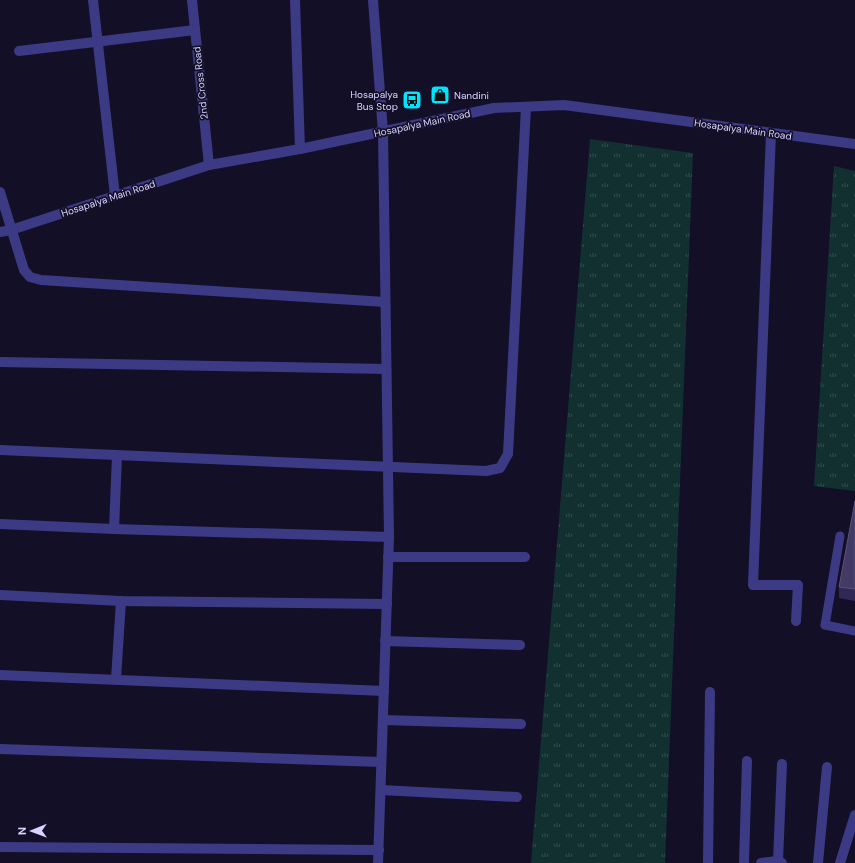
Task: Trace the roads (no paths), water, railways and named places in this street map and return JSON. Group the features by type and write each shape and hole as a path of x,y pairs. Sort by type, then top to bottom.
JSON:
{"street":[{"path":"93,0 115,196"},
{"name":"2nd Cross Road","path":"192,0 209,165"},
{"path":"295,0 300,149"},
{"path":"373,0 383,132 389,537 378,863"},
{"path":"20,51 195,30"},
{"name":"Hosapalya Main Road","path":"0,232 11,230 209,165 300,149 494,108 564,105 855,144"},
{"path":"0,450 486,471 500,468 508,454 526,107"},
{"path":"771,133 753,585 798,585 796,621"},
{"path":"0,192 24,270 30,277 42,280 385,302"},
{"path":"0,362 386,369"},
{"path":"114,529 117,456"},
{"path":"0,524 389,537"},
{"path":"388,557 525,557"},
{"path":"0,595 121,601 387,604"},
{"path":"116,679 121,601"},
{"path":"385,641 520,645"},
{"path":"0,675 384,691"},
{"path":"708,863 710,692"},
{"path":"383,720 521,724"},
{"path":"0,749 381,762"},
{"path":"744,863 747,761"},
{"path":"761,863 780,862 782,764"},
{"path":"818,863 827,767"},
{"path":"380,790 517,797"},
{"path":"840,863 855,815"},
{"path":"0,847 379,850"}],"lane":[{"path":"840,536 825,625 855,631"}],"place":[{"name":"Nandini","path":"440,95"},
{"name":"Hosapalya Bus Stop","path":"412,100"}]}
